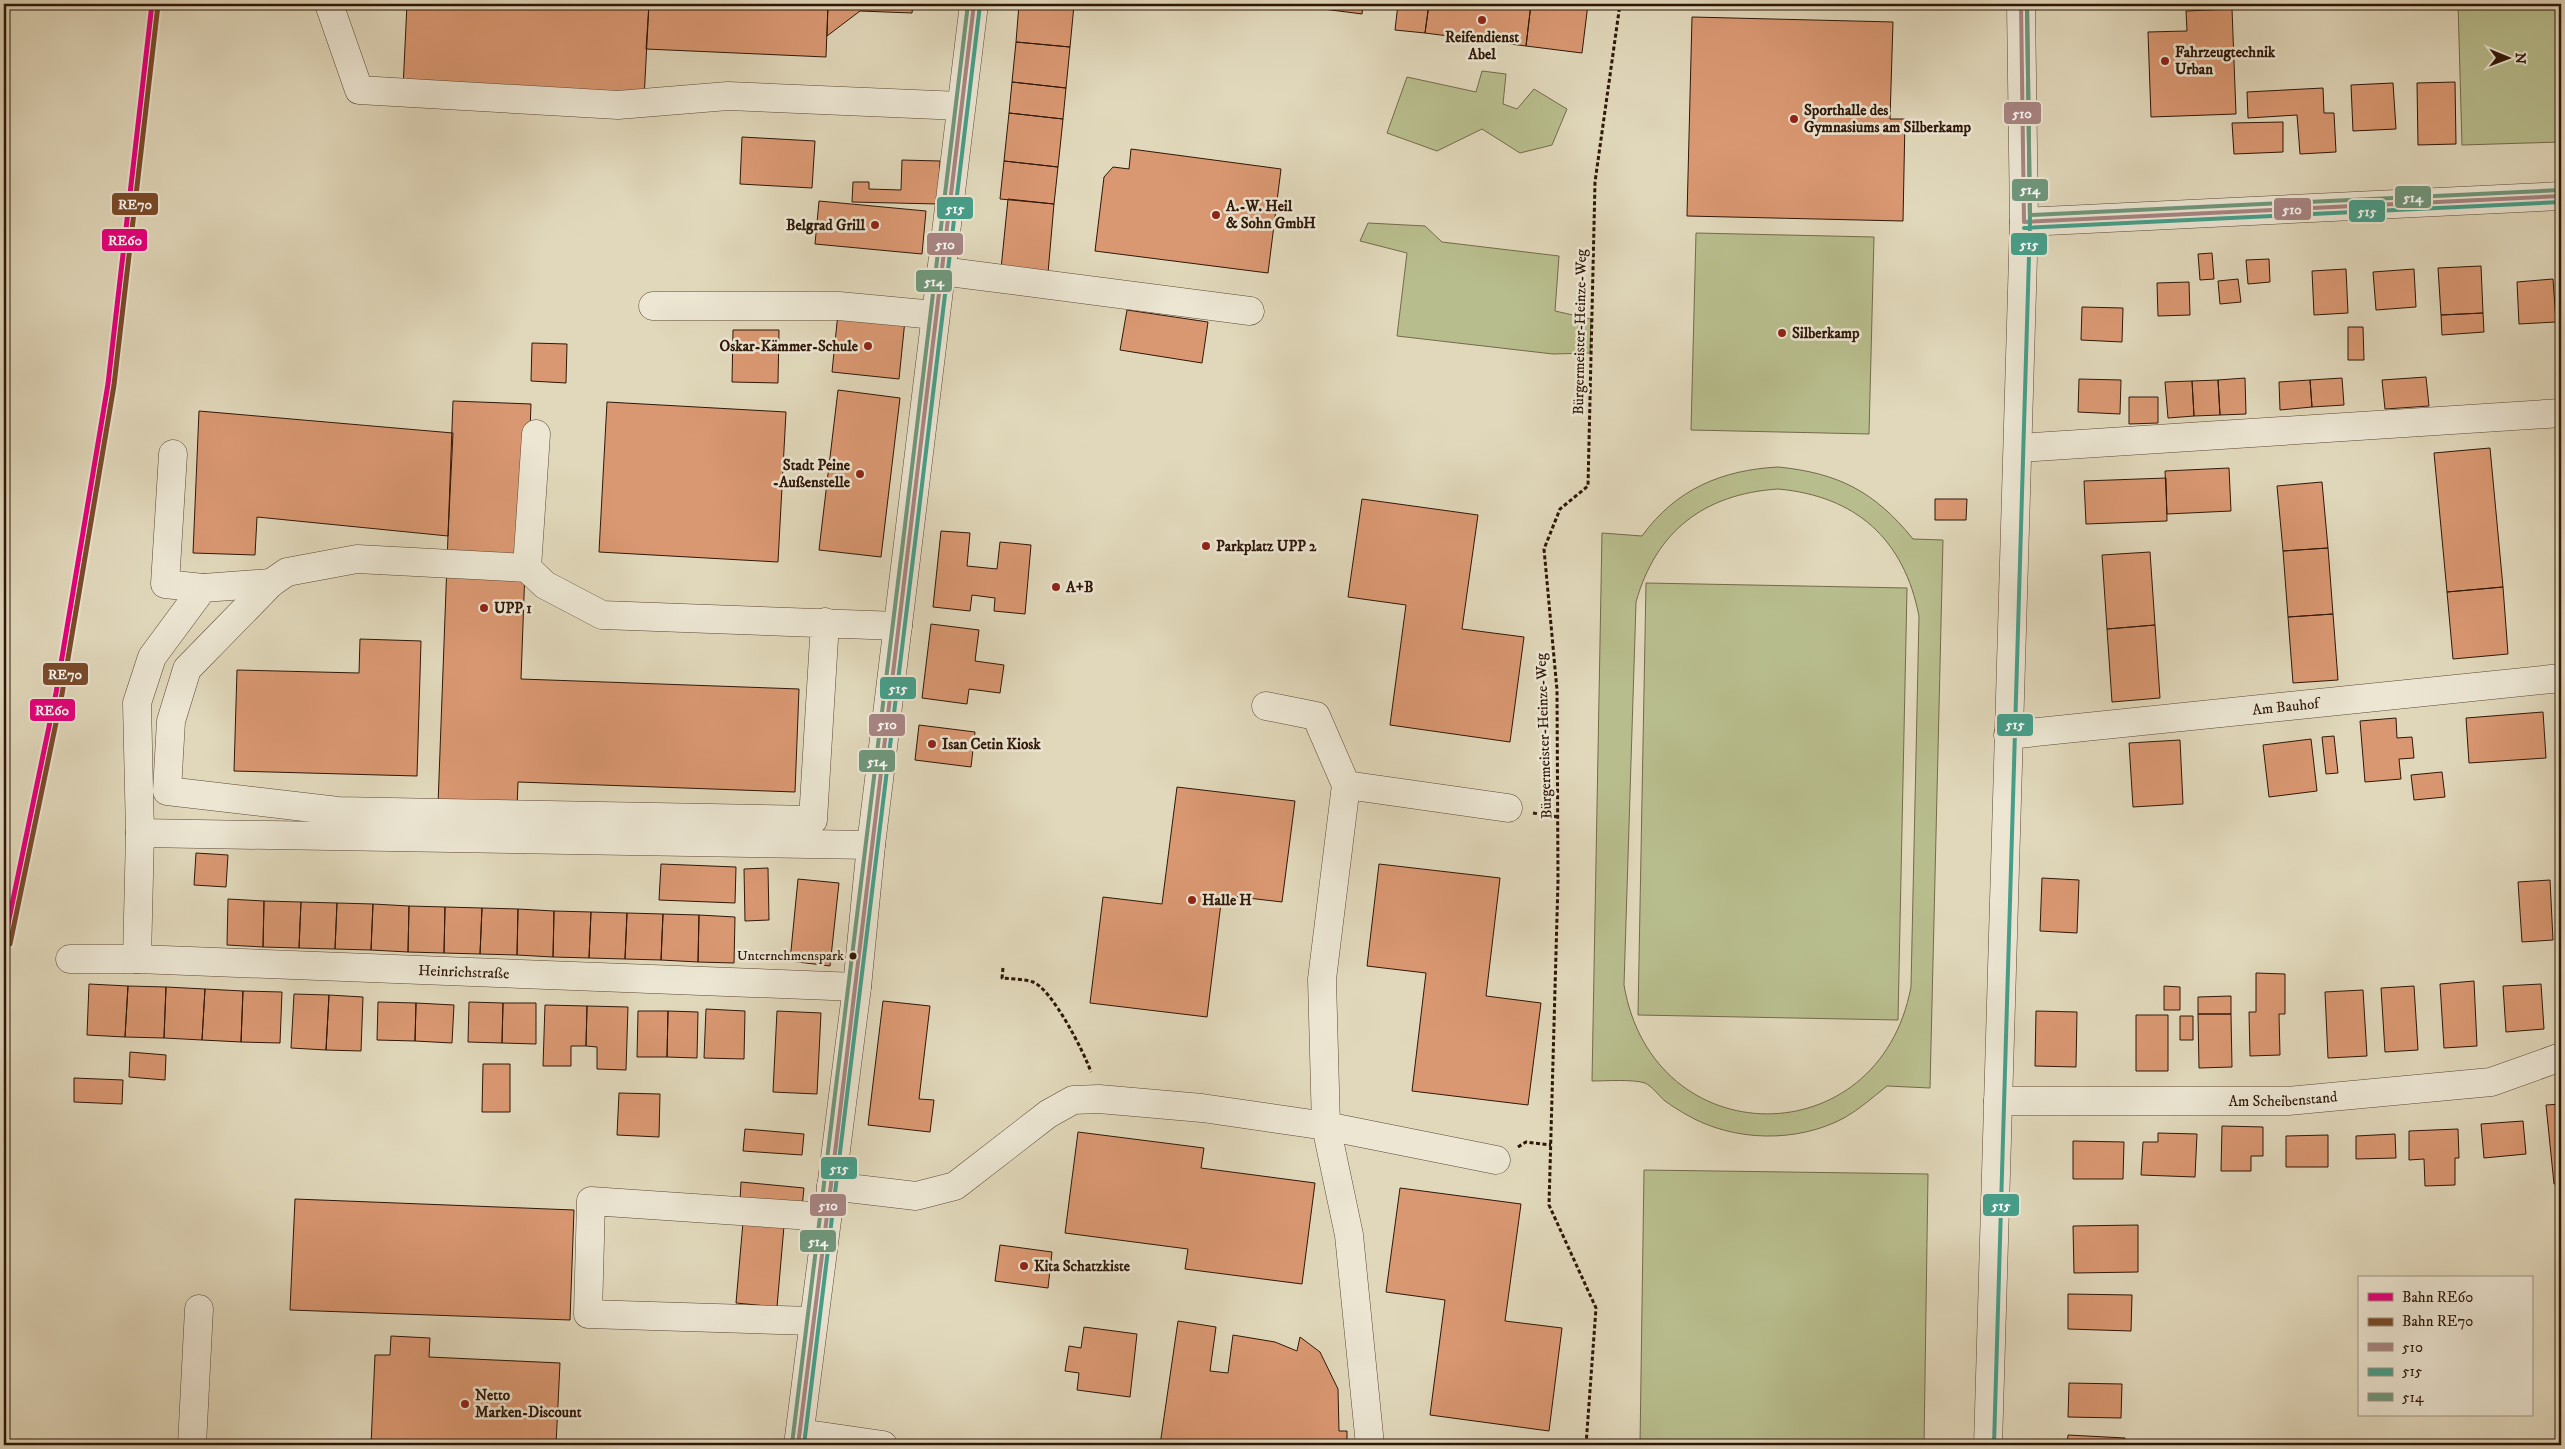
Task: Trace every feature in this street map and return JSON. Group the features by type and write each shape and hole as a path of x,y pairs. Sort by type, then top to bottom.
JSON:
{"street":[{"path":"329,4 359,90 618,105 728,96 961,106"},
{"path":"883,1445 799,1439 857,987 898,626 974,4"},
{"path":"1988,1445 2024,222 2021,4"},
{"path":"2024,222 2561,196"},
{"path":"941,271 1250,312"},
{"path":"653,306 839,306 936,316"},
{"path":"2018,448 2561,413"},
{"path":"527,568 536,434"},
{"path":"173,454 165,584 203,588 271,583"},
{"path":"825,622 813,820 338,811 167,791 171,721 187,669 271,583 287,572 357,559 527,568 545,585 602,615 825,622 898,626"},
{"path":"137,959 140,833 137,703 152,657 203,588"},
{"name":"Am Bauhof","path":"2008,734 2561,678"},
{"path":"1266,706 1316,716 1346,785 1322,979 1326,1126 1349,1235 1370,1445"},
{"path":"1346,785 1508,808"},
{"path":"140,833 872,845"},
{"name":"Heinrichstraße","path":"70,959 137,959 857,987"},
{"name":"Am Scheibenstand","path":"1998,1101 2288,1101 2491,1082 2561,1057"},
{"path":"831,1186 916,1196 955,1186 1048,1114 1073,1100 1099,1099 1202,1108 1326,1126 1496,1160"},
{"path":"813,1321 588,1314 591,1201 827,1217"},
{"path":"192,1445 198,1309"}],"path":[{"name":"Bürgermeister-Heinze-Weg","path":"1586,1445 1596,1308 1549,1205 1558,881 1557,690 1544,549 1560,508 1588,486 1595,182 1620,4"},
{"path":"1003,968 1002,978 1034,982 1048,994 1084,1052 1099,1099"}],"green space":[{"path":"2458,4 2561,4 2561,142 2462,145"},
{"path":"1482,71 1506,74 1503,104 1517,109 1534,89 1567,109 1552,145 1520,153 1482,129 1437,151 1387,133 1407,77 1476,92"},
{"path":"1368,223 1425,226 1442,242 1559,256 1555,311 1591,319 1590,353 1553,354 1397,336 1407,253 1360,241"},
{"name":"Silberkamp","path":"1696,233 1874,237 1869,434 1691,430"},
{"path":"1778,467 1819,474 1838,480 1870,497 1899,523 1913,539 1943,540 1930,1088 1887,1086 1844,1118 1826,1126 1806,1132 1765,1136 1725,1130 1705,1124 1670,1105 1645,1083 1592,1081 1602,533 1642,536 1655,520 1685,494 1719,478 1757,469","holes":["1778,489 1806,493 1831,501 1853,512 1872,526 1888,544 1902,565 1912,589 1919,616 1911,987 1891,1043 1857,1082 1814,1106 1766,1114 1719,1106 1677,1081 1643,1041 1624,985 1636,602 1645,577 1656,555 1670,536 1706,508 1751,492"]},
{"path":"1646,583 1907,588 1898,1020 1638,1015"},
{"path":"1644,1170 1928,1174 1924,1445 1640,1445"}],"building":[{"path":"407,4 649,4 644,99 403,88"},
{"path":"649,4 828,4 826,57 646,49"},
{"path":"828,4 913,4 912,13 860,11 827,36"},
{"path":"1019,4 1074,5 1070,47 1016,42"},
{"path":"1285,4 1363,4 1362,14"},
{"path":"1398,4 1429,4 1425,33 1395,30"},
{"path":"1429,4 1531,4 1526,46 1425,33"},
{"path":"1531,4 1588,4 1582,53 1526,46"},
{"path":"2232,9 2236,114 2151,117 2148,32 2187,31 2186,11"},
{"name":"Sporthalle des Gymnasiums am Silberkamp","path":"1692,17 1893,22 1890,119 1905,119 1903,221 1687,216"},
{"path":"1016,42 1070,47 1066,88 1012,82"},
{"path":"1012,82 1066,88 1063,119 1009,113"},
{"path":"2455,82 2456,144 2418,145 2417,83"},
{"path":"2393,83 2396,129 2353,131 2351,85"},
{"path":"2323,88 2324,113 2334,113 2336,152 2300,154 2297,115 2248,118 2247,92"},
{"path":"1009,113 1063,119 1058,167 1004,161"},
{"path":"2283,122 2283,152 2234,154 2232,123"},
{"path":"742,137 815,141 812,188 740,184"},
{"path":"1131,149 1281,169 1268,273 1095,251 1104,177 1113,167 1129,169"},
{"path":"902,160 940,161 938,204 852,202 853,182 869,182 869,189 901,190"},
{"path":"1004,161 1058,167 1054,204 1000,199"},
{"path":"1008,199 1054,204 1048,273 1001,269"},
{"path":"819,201 926,211 922,254 815,244"},
{"path":"2212,253 2214,279 2200,280 2198,254"},
{"path":"2269,259 2270,282 2248,284 2246,260"},
{"path":"2481,266 2483,313 2441,315 2438,268"},
{"path":"2346,269 2348,313 2314,315 2312,271"},
{"path":"2414,269 2416,307 2376,310 2373,272"},
{"path":"2238,279 2241,302 2220,304 2218,281"},
{"path":"2553,279 2556,322 2519,324 2517,282"},
{"path":"2189,282 2190,315 2158,316 2157,283"},
{"path":"2082,307 2123,308 2122,342 2081,340"},
{"path":"1127,310 1208,322 1202,363 1120,350"},
{"name":"Oskar-Kämmer-Schule","path":"838,313 905,320 899,379 832,372"},
{"path":"2483,313 2484,332 2442,335 2441,315"},
{"path":"2348,327 2363,327 2364,360 2348,360"},
{"path":"733,330 779,330 778,383 732,382"},
{"path":"532,343 567,344 566,383 531,381"},
{"path":"2426,377 2429,406 2385,409 2382,380"},
{"path":"2245,378 2246,414 2220,415 2218,380"},
{"path":"2342,378 2344,405 2312,407 2310,380"},
{"path":"2079,379 2121,380 2120,414 2078,412"},
{"path":"2218,380 2220,415 2194,416 2192,381"},
{"path":"2310,380 2312,407 2280,410 2279,382"},
{"path":"2192,381 2194,416 2168,418 2165,382"},
{"name":"Stadt Peine -Außenstelle","path":"838,390 900,398 881,557 819,550"},
{"path":"2129,397 2158,397 2158,423 2129,424"},
{"name":"UPP 1","path":"453,401 531,404 521,679 799,689 795,792 518,782 517,808 438,805"},
{"path":"607,402 786,412 778,562 599,552"},
{"path":"199,411 453,433 448,536 257,517 255,555 193,553"},
{"path":"2490,448 2503,587 2447,592 2434,453"},
{"path":"2229,468 2231,511 2167,514 2165,471"},
{"path":"2166,478 2167,521 2086,524 2084,481"},
{"path":"2322,482 2328,548 2283,551 2277,486"},
{"path":"1362,499 1478,515 1462,629 1524,637 1510,742 1390,725 1406,605 1348,597"},
{"path":"1935,499 1967,499 1966,520 1935,520"},
{"path":"941,531 970,533 967,566 997,569 1000,542 1031,545 1025,614 994,611 995,598 972,595 970,611 933,607"},
{"path":"2328,548 2333,614 2288,617 2283,551"},
{"path":"2150,552 2155,625 2107,629 2102,555"},
{"path":"2503,587 2508,654 2453,659 2447,592"},
{"path":"2333,614 2338,680 2293,683 2288,617"},
{"path":"931,624 979,630 975,661 1004,665 1000,693 969,689 967,704 922,698"},
{"path":"2155,625 2160,698 2112,702 2107,629"},
{"path":"360,639 421,641 417,776 234,771 237,670 359,673"},
{"path":"2543,712 2546,758 2469,763 2466,718"},
{"path":"2396,718 2397,738 2412,737 2414,758 2399,759 2401,779 2365,782 2360,721"},
{"path":"919,725 975,732 971,767 915,760"},
{"path":"2334,736 2338,773 2326,774 2322,737"},
{"path":"2311,739 2317,791 2269,797 2263,745"},
{"path":"2180,740 2183,804 2133,807 2129,743"},
{"path":"2442,772 2445,797 2414,800 2411,775"},
{"name":"Halle H","path":"1177,787 1295,801 1282,902 1222,895 1207,1017 1090,1003 1103,897 1162,904"},
{"path":"196,853 228,855 226,887 194,885"},
{"path":"661,864 736,867 735,903 659,900"},
{"path":"1379,864 1500,878 1486,996 1541,1003 1528,1105 1412,1091 1426,973 1367,966"},
{"path":"768,868 769,920 745,921 744,869"},
{"path":"2042,878 2079,880 2077,933 2040,931"},
{"path":"798,879 839,883 830,966 790,961"},
{"path":"2550,880 2553,940 2522,942 2518,882"},
{"path":"228,899 264,901 263,947 227,945"},
{"path":"264,901 301,902 299,948 263,947"},
{"path":"301,902 337,903 335,949 299,948"},
{"path":"337,903 373,904 371,950 335,949"},
{"path":"373,904 409,906 408,952 371,950"},
{"path":"409,906 445,907 444,953 408,952"},
{"path":"445,907 482,908 480,954 444,953"},
{"path":"482,908 518,909 517,955 480,954"},
{"path":"518,909 554,911 553,957 517,955"},
{"path":"554,911 591,912 589,958 553,957"},
{"path":"591,912 627,913 625,959 589,958"},
{"path":"627,913 663,914 661,960 625,959"},
{"path":"663,914 699,915 698,962 661,960"},
{"path":"699,915 735,917 734,963 698,962"},
{"path":"2256,973 2285,974 2285,1014 2279,1014 2280,1055 2250,1056 2249,1012 2256,1012"},
{"path":"2474,981 2477,1046 2444,1048 2440,984"},
{"path":"89,984 128,986 125,1037 87,1035"},
{"path":"2541,984 2544,1029 2506,1032 2503,986"},
{"path":"128,986 166,987 164,1038 125,1037"},
{"path":"2164,986 2180,987 2180,1010 2164,1010"},
{"path":"2414,986 2418,1050 2385,1052 2381,988"},
{"path":"166,987 205,989 202,1040 164,1038"},
{"path":"205,989 243,991 241,1042 202,1040"},
{"path":"2363,990 2367,1056 2328,1058 2325,992"},
{"path":"243,991 282,992 280,1043 241,1042"},
{"path":"294,994 329,995 326,1050 291,1048"},
{"path":"329,995 363,997 361,1051 326,1050"},
{"path":"2231,996 2231,1014 2198,1014 2198,997"},
{"path":"883,1001 930,1006 919,1099 934,1100 930,1132 868,1125"},
{"path":"378,1002 416,1003 415,1041 377,1040"},
{"path":"469,1002 503,1003 502,1043 468,1042"},
{"path":"416,1003 454,1005 452,1043 415,1041"},
{"path":"503,1003 536,1003 536,1044 502,1043"},
{"path":"545,1005 587,1006 586,1046 571,1046 571,1066 543,1066"},
{"path":"587,1006 628,1007 626,1070 597,1069 597,1047 586,1046"},
{"path":"706,1009 745,1011 744,1059 704,1058"},
{"path":"638,1011 668,1011 667,1057 637,1057"},
{"path":"668,1011 698,1012 697,1058 667,1057"},
{"path":"777,1011 821,1013 817,1094 773,1092"},
{"path":"2036,1011 2077,1012 2076,1067 2035,1066"},
{"path":"2198,1014 2231,1014 2232,1067 2199,1068"},
{"path":"2136,1015 2168,1015 2168,1071 2136,1071"},
{"path":"2180,1016 2193,1016 2193,1040 2180,1040"},
{"path":"130,1052 166,1055 165,1080 129,1077"},
{"path":"483,1064 510,1064 510,1112 482,1112"},
{"path":"74,1078 123,1080 122,1104 74,1102"},
{"path":"619,1093 660,1094 659,1137 617,1135"},
{"path":"2561,1104 2561,1183 2554,1184 2546,1105"},
{"path":"2523,1121 2526,1154 2484,1158 2481,1124"},
{"path":"2222,1126 2263,1127 2263,1156 2251,1156 2251,1171 2221,1171"},
{"path":"745,1129 804,1134 802,1155 743,1151"},
{"path":"2458,1129 2459,1158 2455,1158 2455,1185 2425,1186 2424,1159 2409,1160 2409,1131"},
{"path":"1078,1132 1204,1148 1201,1168 1315,1183 1302,1284 1185,1269 1188,1249 1065,1233"},
{"path":"2158,1133 2197,1134 2195,1177 2141,1175 2143,1142 2158,1142"},
{"path":"2395,1134 2396,1158 2356,1159 2356,1136"},
{"path":"2328,1135 2328,1167 2286,1167 2286,1136"},
{"path":"2073,1141 2124,1142 2123,1179 2073,1179"},
{"path":"741,1182 804,1188 802,1207 740,1201"},
{"path":"1400,1188 1521,1204 1505,1321 1562,1328 1549,1431 1430,1415 1445,1300 1386,1292"},
{"path":"295,1199 574,1210 570,1320 290,1310"},
{"path":"743,1222 784,1226 777,1307 736,1303"},
{"path":"2138,1225 2138,1272 2074,1273 2073,1226"},
{"name":"Kita Schatzkiste","path":"1000,1245 1052,1252 1048,1288 995,1281"},
{"path":"2068,1294 2132,1295 2131,1331 2068,1329"},
{"path":"1178,1321 1216,1327 1210,1371 1228,1373 1233,1335 1275,1342 1297,1351 1300,1337 1320,1352 1338,1389 1339,1431 1347,1431 1347,1445 1160,1445"},
{"path":"1084,1327 1137,1334 1130,1397 1077,1390 1079,1373 1065,1371 1069,1346 1081,1348"},
{"name":"Netto Marken-Discount","path":"391,1336 430,1338 429,1357 560,1363 556,1445 371,1445 375,1355 390,1355"},
{"path":"2069,1383 2122,1384 2121,1418 2068,1417"},
{"path":"2068,1435 2125,1438 2124,1445 2067,1445"}],"rail line":[{"name":"RE60","path":"4,943 56,693 108,384 152,4"},
{"name":"RE70","path":"10,944 62,694 114,385 158,5"}],"transit line":[{"name":"514","path":"792,1444 968,4"},
{"name":"510","path":"798,1445 974,4"},
{"name":"510","path":"2021,4 2024,222"},
{"name":"515","path":"1994,1445 2030,222 2027,4"},
{"name":"514","path":"2027,4 2030,215 2561,190"},
{"name":"515","path":"804,1445 980,5"},
{"name":"510","path":"2024,222 2561,196"},
{"name":"515","path":"2024,228 2561,202"}],"place":[{"name":"Reifendienst Abel","path":"1482,20"},
{"name":"Fahrzeugtechnik Urban","path":"2165,61"},
{"name":"Sporthalle des Gymnasiums am Silberkamp","path":"1794,119"},
{"name":"A.-W. Heil & Sohn GmbH","path":"1216,215"},
{"name":"Belgrad Grill","path":"875,225"},
{"name":"Silberkamp","path":"1782,333"},
{"name":"Oskar-Kämmer-Schule","path":"868,346"},
{"name":"Stadt Peine -Außenstelle","path":"860,474"},
{"name":"Parkplatz UPP 2","path":"1206,546"},
{"name":"A+B","path":"1056,587"},
{"name":"UPP 1","path":"484,608"},
{"name":"Isan Cetin Kiosk","path":"932,744"},
{"name":"Halle H","path":"1192,900"},
{"name":"Unternehmenspark","path":"853,956"},
{"name":"Kita Schatzkiste","path":"1024,1266"},
{"name":"Netto Marken-Discount","path":"465,1404"}]}
